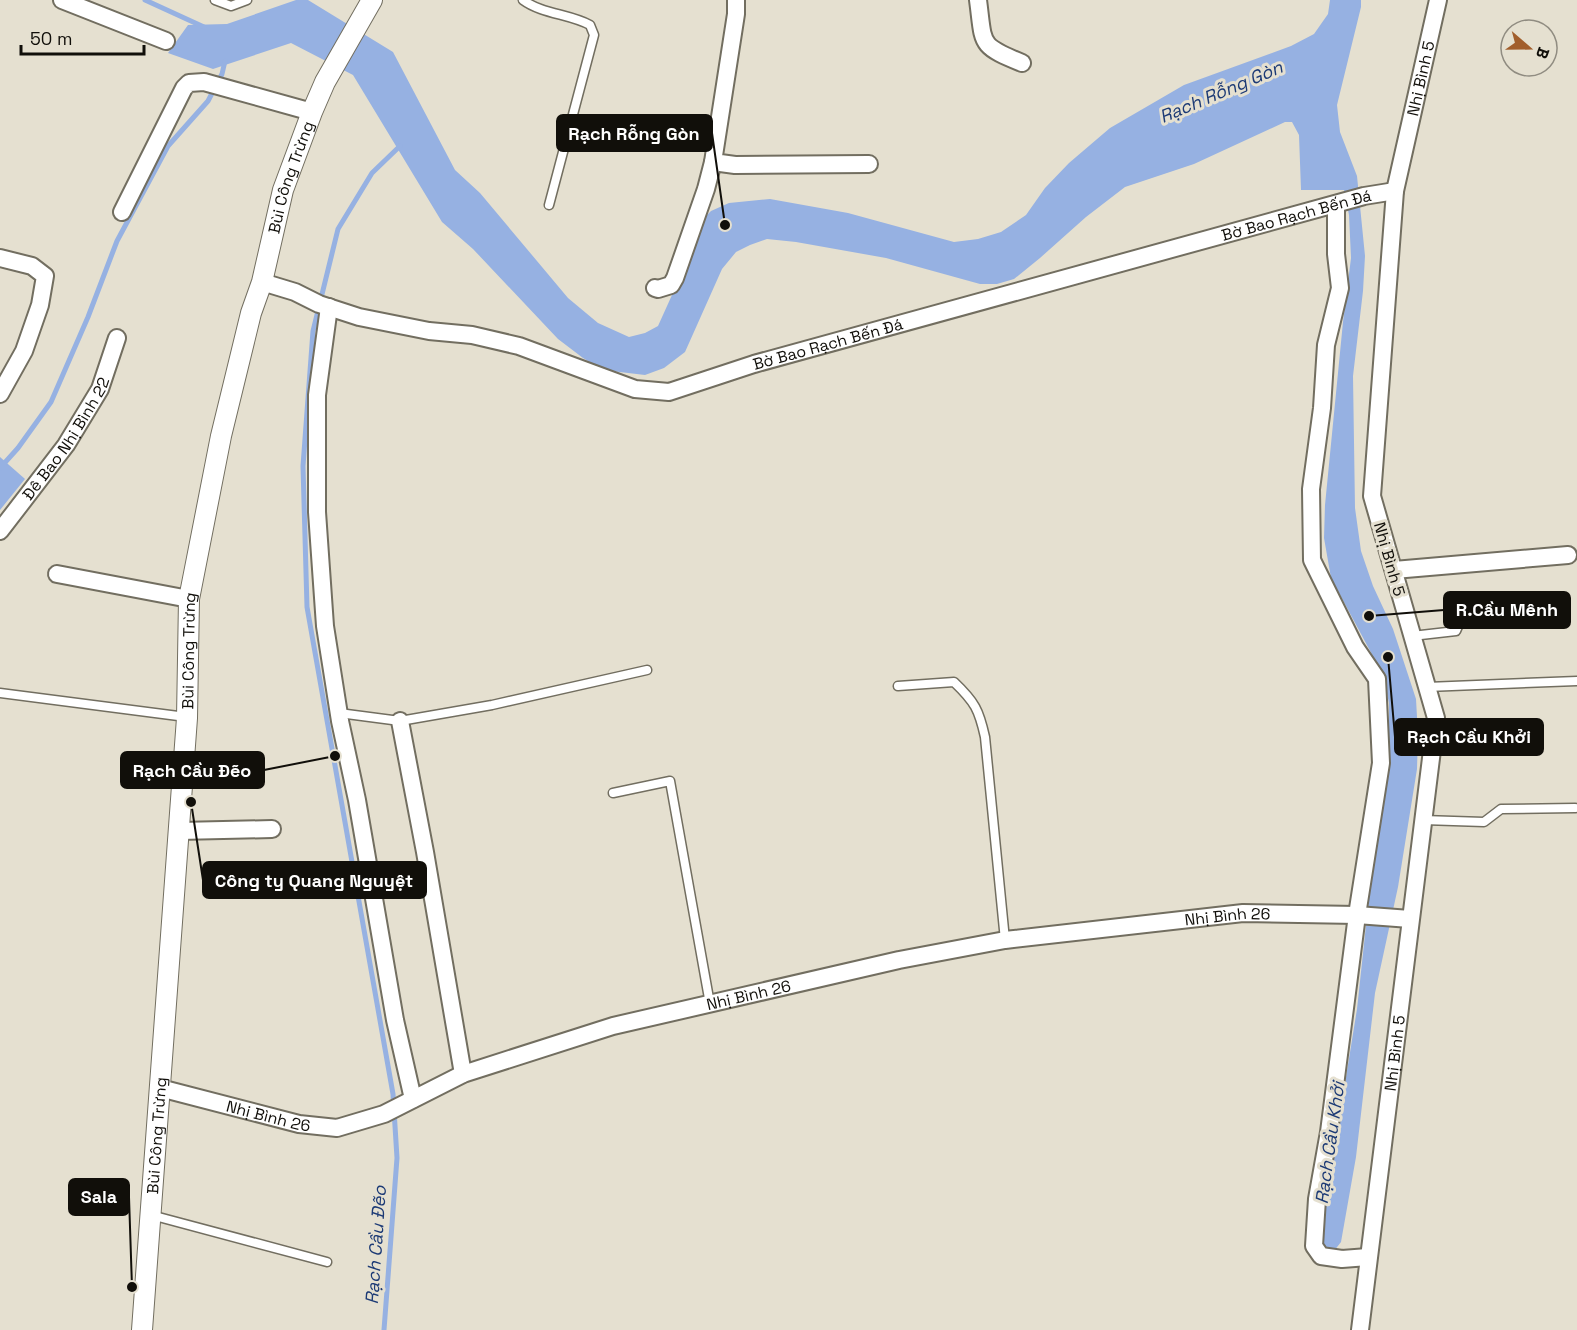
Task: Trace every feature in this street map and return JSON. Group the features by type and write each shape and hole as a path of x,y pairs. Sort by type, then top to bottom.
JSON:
{"street":[{"path":"62,0 166,41"},
{"name":"Bùi Công Trừng","path":"142,1330 187,718 189,599 221,436 251,313 262,282 283,190 312,112 326,82 372,0"},
{"path":"655,288 671,285 675,278 706,189 713,162 736,14 736,0"},
{"path":"978,0 985,42 989,48 1022,63"},
{"name":"Nhị Bình 5","path":"1360,1330 1404,919 1423,820 1436,718 1372,496 1395,191 1438,0"},
{"path":"122,212 184,88 189,83 204,82 312,112"},
{"path":"713,162 735,165 869,164"},
{"name":"Bờ Bao Rạch Bến Đá","path":"262,282 295,292 325,306 371,319 429,331 472,335 519,346 634,389 669,392 754,364 1364,196 1395,191"},
{"path":"1340,204 1336,254 1340,288 1326,345 1322,408 1311,489 1312,560 1355,646 1377,679 1381,763 1329,1132 1317,1198 1314,1246 1321,1256 1342,1259 1368,1257"},
{"path":"0,258 32,266 45,276 40,305 24,351 0,394"},
{"path":"325,306 316,395 317,512 326,626 339,713 359,811 409,1102"},
{"name":"Đê Bao Nhị Bình 22","path":"0,531 66,445 100,389 117,338"},
{"path":"1394,570 1568,555"},
{"path":"57,574 189,599"},
{"path":"400,721 463,1074"},
{"path":"179,831 272,830"},
{"name":"Nhị Bình 26","path":"160,1088 299,1124 337,1128 384,1114 463,1074 613,1026 899,960 1005,940 1243,913 1360,915 1404,919"}],"lane":[{"path":"215,0 231,6 247,0"},
{"path":"523,0 530,5 576,18 590,25 594,35 549,205"},
{"path":"1412,636 1456,631 1463,615 1552,605"},
{"path":"339,713 400,721 492,705 647,670"},
{"path":"1427,687 1577,681"},
{"path":"898,686 954,682 969,697 979,712 985,738 1005,940"},
{"path":"0,693 187,718"},
{"path":"613,793 670,781 710,1004"},
{"path":"1423,820 1484,822 1501,809 1575,808"},
{"path":"151,1215 327,1262"}],"water":[{"path":"296,0 308,0 393,52 455,170 480,193 568,298 598,323 629,337 645,333 658,326 699,223 711,211 729,203 770,199 848,213 954,242 978,239 1001,232 1026,215 1045,188 1069,163 1110,128 1184,85 1291,46 1314,34 1328,14 1330,0 1361,0 1337,105 1340,132 1357,176 1365,256 1353,376 1355,508 1361,551 1373,586 1393,629 1416,699 1418,735 1417,769 1398,887 1375,993 1356,1157 1341,1242 1334,1251 1327,1250 1316,1237 1331,1170 1357,1009 1374,851 1389,753 1389,703 1383,675 1331,578 1324,538 1325,505 1351,258 1349,215 1344,190 1301,190 1299,135 1292,122 1285,122 1194,164 1125,187 1014,279 997,284 980,284 886,258 796,242 767,239 750,245 736,252 722,269 685,352 664,368 645,375 603,370 558,339 473,249 442,222 353,75 291,43 213,69 168,53 188,25 227,24"},
{"path":"0,457 25,479 0,510"}],"waterway":[{"name":"Rạch Rỗng Gòn","path":"145,0 204,27"},
{"path":"0,468 18,448 51,402 88,317 117,241 168,146 208,101 222,74 225,61"},
{"name":"Rạch Cầu Đẽo","path":"384,1330 397,1158 393,1094 307,607 303,466 313,331 338,229 372,173 400,146"}],"place":[{"name":"Rạch Rỗng Gòn","path":"725,225"},
{"name":"R.Cầu Mênh","path":"1369,616"},
{"name":"Rạch Cầu Khởi","path":"1388,657"},
{"name":"Rạch Cầu Đẽo","path":"335,756"},
{"name":"Công ty Quang Nguyệt","path":"191,802"},
{"name":"Sala","path":"132,1287"}]}
